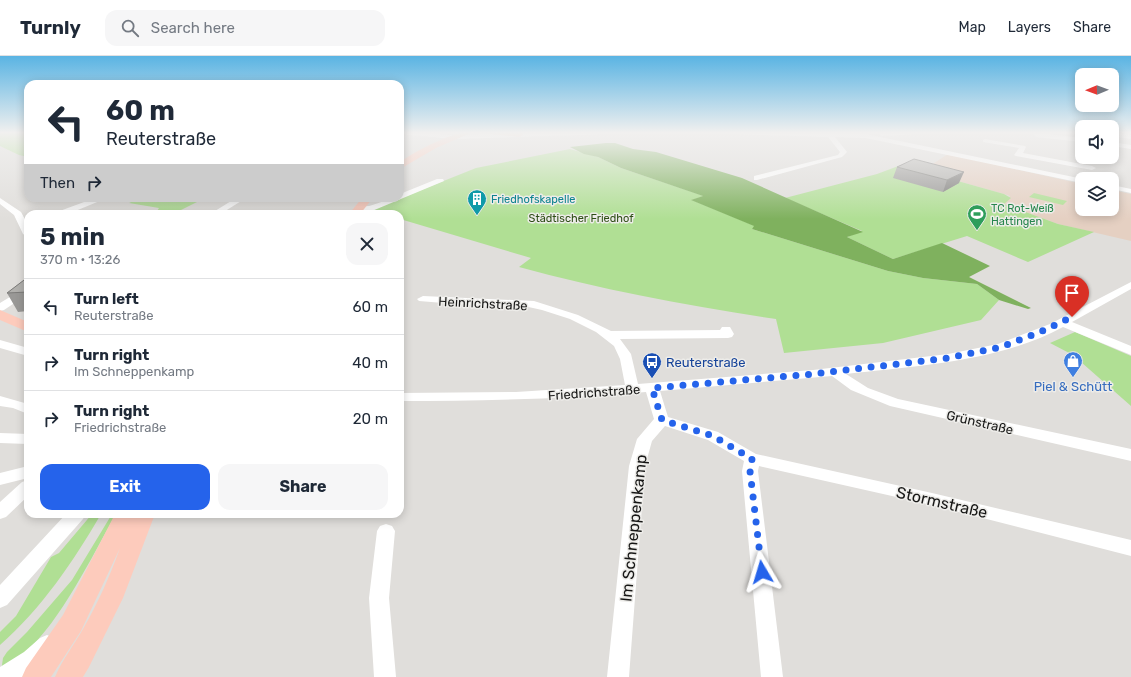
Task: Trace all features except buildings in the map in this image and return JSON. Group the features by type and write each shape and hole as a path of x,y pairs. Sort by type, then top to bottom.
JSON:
{"main road":[{"path":"358,210 365,202"},
{"path":"0,314 24,326"},
{"path":"35,677 72,623 124,518"},
{"path":"68,677 78,662 106,610 142,518"}],"street":[{"path":"757,178 821,161"},
{"path":"990,161 1075,179"},
{"path":"1010,165 1013,161"},
{"path":"1055,161 1092,168"},
{"path":"404,196 440,180"},
{"path":"1119,188 1131,191"},
{"path":"0,200 18,214 24,224"},
{"path":"71,210 92,202"},
{"path":"221,210 235,202"},
{"path":"369,210 389,202"},
{"name":"Friedrichstraße","path":"404,397 524,396 652,388 836,372 948,358 1001,347 1027,338 1062,322 1131,285"},
{"path":"0,308 24,292"},
{"name":"Heinrichstraße","path":"423,299 488,303 524,303 557,311 591,324 610,335 623,351 627,361 633,389"},
{"path":"1062,322 1131,351"},
{"path":"610,335 728,334 726,330"},
{"path":"0,344 24,351"},
{"name":"Grünstraße","path":"836,372 844,381 865,392 895,403 1131,455"},
{"path":"652,388 662,420 713,436 752,459 751,478 772,677"},
{"path":"0,401 24,407"},
{"name":"Im Schneppenkamp","path":"618,677 637,466 645,439 662,420"},
{"path":"0,438 24,438"},
{"name":"Stormstraße","path":"752,459 932,499 1131,548"},
{"path":"0,479 24,473"},
{"path":"0,512 24,490"},
{"path":"0,599 73,518"},
{"path":"385,677 379,598 386,531"},
{"path":"4,677 32,659 72,623"}],"shaded area":[{"path":"937,161 979,161 1075,182 1075,216 1119,216 1119,191 1131,194 1131,241 1058,224 1004,204 1010,196 922,171"}],"green space":[{"name":"Städtischer Friedhof","path":"511,161 606,161 621,168 704,196 692,200 755,226 752,229 888,271 923,278 977,284 999,300 981,320 883,343 784,353 776,319 646,297 519,267 531,258 404,220 404,210 371,210 391,202 404,202 404,197 476,168"},
{"path":"606,161 686,161 742,178 863,232 847,237 893,259 942,243 990,266 969,277 1031,308 1028,309 999,300 977,284 923,278 888,271 752,229 754,226 691,200 703,196 621,168"},
{"path":"901,165 1004,194 1011,198 1004,204 1058,224 1094,232 1028,262 967,236 893,259 847,237 862,231 785,198 877,174"},
{"path":"1034,193 1067,201 1063,205 1029,197"},
{"path":"197,202 181,210 158,210 159,208 129,203"},
{"path":"1075,332 1131,356 1131,406 1073,355 1050,343"},
{"path":"89,518 99,518 56,584 30,616 0,645 0,632 16,616 51,557 59,553"},
{"path":"110,518 114,518 75,587 51,623 39,639 25,653 1,672 3,658 7,652 27,632 72,580"}],"place":[{"name":"Friedhofskapelle","path":"477,216"},
{"name":"TC Rot-Weiß Hattingen","path":"977,231"},
{"name":"Piel & Schütt","path":"1073,378"},
{"name":"Reuterstraße","path":"652,379"}],"route":[{"path":"762,572 750,471 752,459 741,454 730,445 713,436 662,420 652,388 813,374 948,358 1001,347 1027,338 1072,317"}]}
